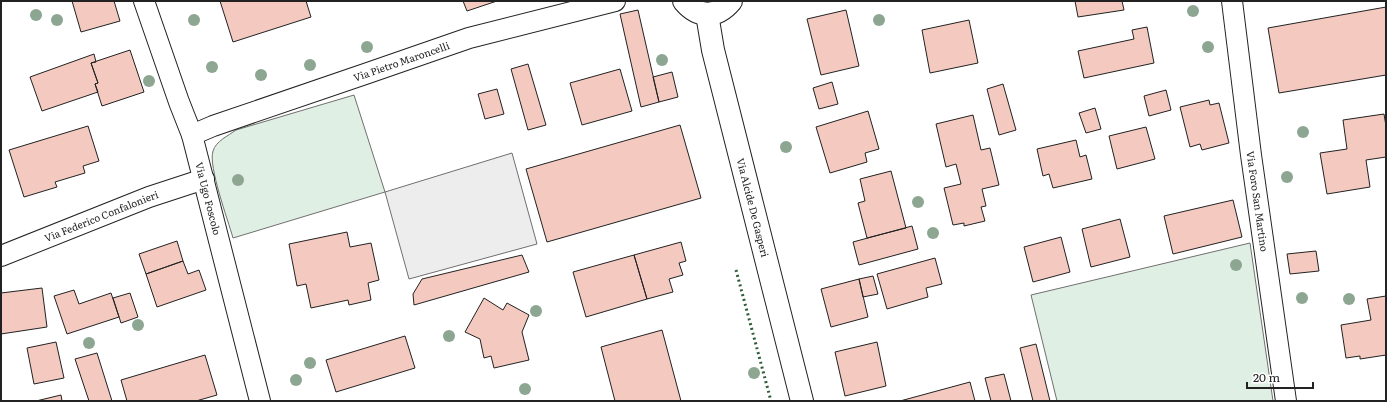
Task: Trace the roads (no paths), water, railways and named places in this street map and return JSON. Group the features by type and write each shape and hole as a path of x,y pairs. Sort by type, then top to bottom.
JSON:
{"main road":[{"path":"684,1 698,12 707,14 716,13 731,1"},
{"name":"Via Alcide De Gasperi","path":"707,14 713,50 802,401"}],"street":[{"name":"Via Ugo Foscolo","path":"144,1 192,135 260,401"},
{"name":"Via Pietro Maroncelli","path":"192,135 213,126 469,38 615,1"},
{"name":"Via Foro San Martino","path":"1232,1 1286,401"},
{"name":"Via Federico Confalonieri","path":"1,256 149,197 204,179"}]}
